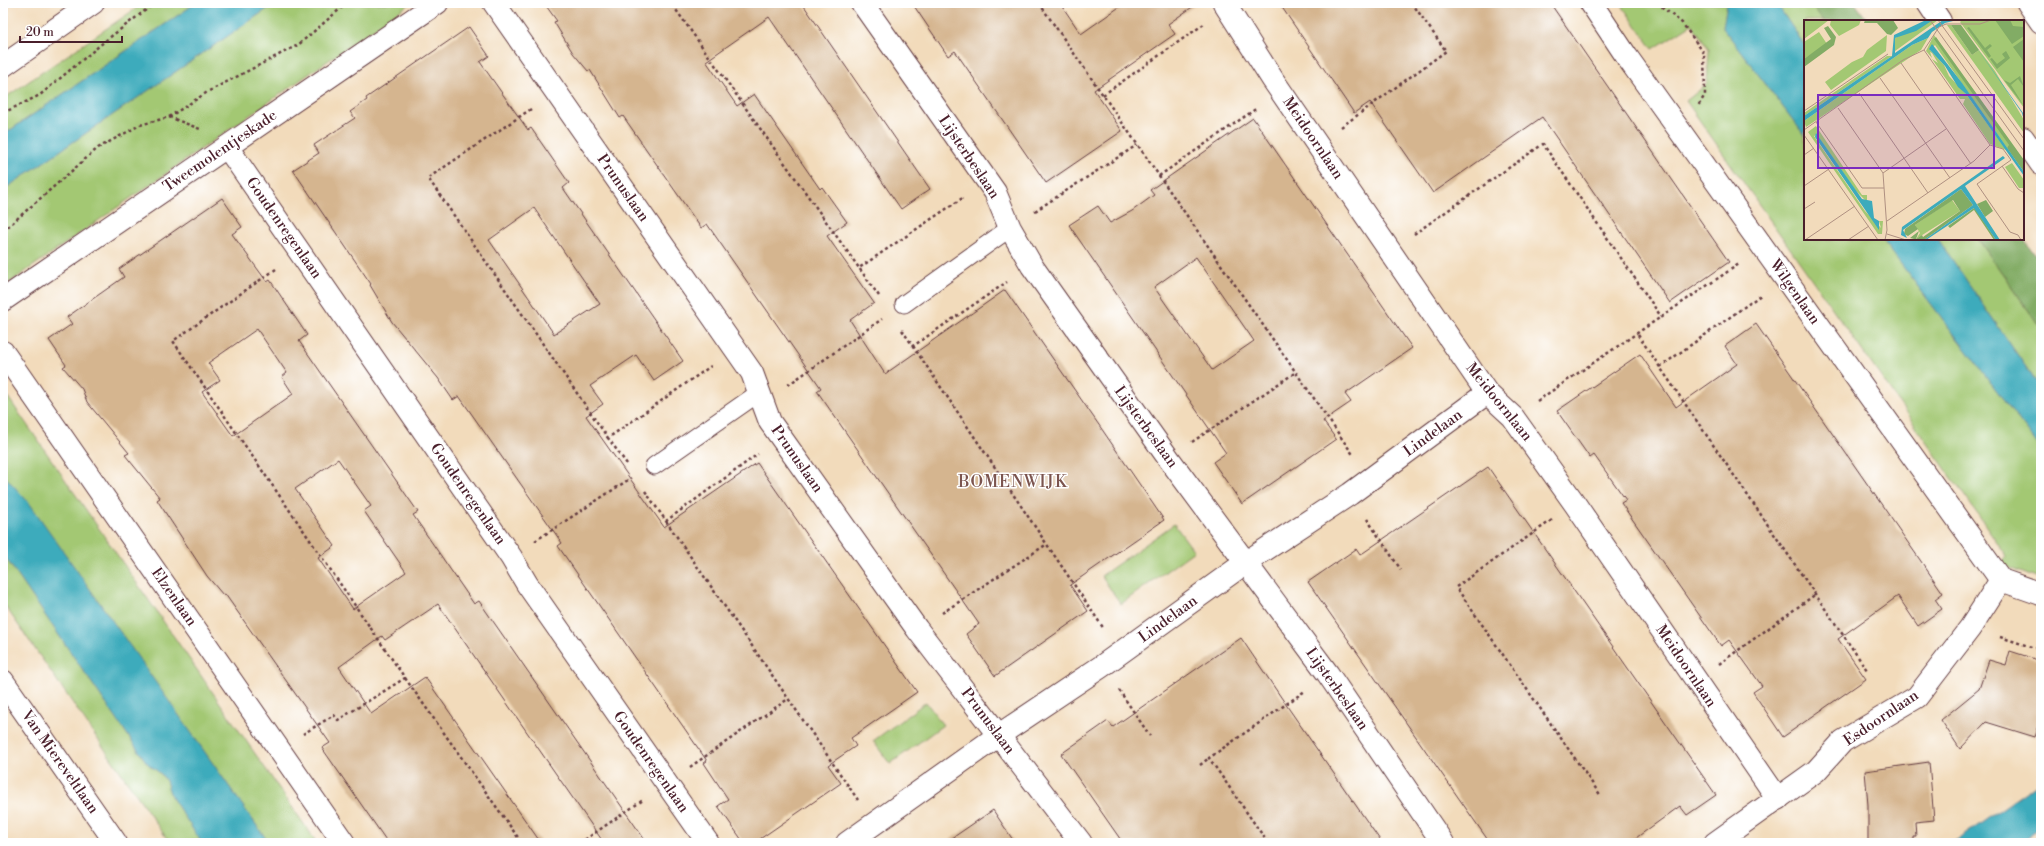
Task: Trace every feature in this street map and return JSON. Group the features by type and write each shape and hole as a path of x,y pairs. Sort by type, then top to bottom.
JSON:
{"main road":[{"path":"3,66 93,3"},
{"name":"Tweemolentjeskade","path":"3,300 436,3"},
{"name":"Prunuslaan","path":"494,3 752,373 770,422 917,629 1081,843"},
{"name":"Lijsterbeslaan","path":"862,3 995,192 1010,228 1032,266 1100,364 1328,674 1443,843"},
{"name":"Wilgenlaan","path":"1590,3 2001,580"},
{"path":"1928,3 1939,20"},
{"path":"2028,3 2041,22"},
{"name":"Meidoornlaan","path":"1226,5 1281,91 1487,393 1513,417 1575,504 1778,799"},
{"path":"2024,139 2041,164"},
{"name":"Goudenregenlaan","path":"227,146 511,556 527,584 708,843"},
{"name":"Elzenlaan","path":"3,352 344,843"},
{"name":"Lindelaan","path":"847,843 999,735 1121,653 1245,563 1350,494 1487,393"},
{"path":"2001,580 2041,594"},
{"name":"Esdoornlaan","path":"1715,843 1816,772 1843,741 1917,697 1970,628 2001,580"},
{"name":"Van Miereveltlaan","path":"3,681 116,843"}],"lane":[{"path":"904,304 1010,228"},
{"path":"654,466 762,397"}],"path":[{"path":"3,113 40,95 105,41 155,3"},
{"path":"3,231 98,148 140,126 168,117 208,91 298,45 347,3"},
{"path":"681,3 674,7 859,268"},
{"path":"1039,3 1370,479"},
{"path":"1336,131 1446,51 1412,3"},
{"path":"1657,3 1682,23 1704,53 1705,95 1680,131"},
{"path":"1103,95 1226,5"},
{"path":"1159,176 1281,91"},
{"path":"556,92 428,178 608,438"},
{"path":"1391,251 1543,144 1662,318"},
{"path":"1010,228 1137,145"},
{"path":"301,252 173,341 405,678 522,843"},
{"path":"1513,417 1638,335 1743,261"},
{"path":"1660,367 1765,293"},
{"path":"762,397 904,304"},
{"path":"1638,335 1867,670"},
{"path":"913,346 1121,653"},
{"path":"1187,445 1296,372"},
{"path":"511,556 634,476 654,466"},
{"path":"1350,494 1401,570"},
{"path":"1575,504 1456,587 1601,796"},
{"path":"666,521 874,824"},
{"path":"917,629 1047,544"},
{"path":"1701,688 1721,673 1716,666 1816,594"},
{"path":"1970,628 2041,650"},
{"path":"1102,666 1150,736"},
{"path":"1200,765 1328,674"},
{"path":"279,749 334,715 338,720 405,678"},
{"path":"1210,758 1268,843"}],"green space":[{"path":"144,3 196,3 3,135 3,99"},
{"path":"276,3 411,3 3,287 3,190"},
{"path":"1620,3 1727,3 1723,28 1804,135 1804,240 1883,240 2041,449 2041,580 2000,564 2007,556 1686,101 1707,84 1709,49 1692,24 1653,49"},
{"path":"1776,3 1810,3 1822,20 1804,20 1804,45"},
{"path":"1810,3 1855,3 1867,20 1822,20"},
{"path":"2024,239 2041,263 2041,328 1979,240"},
{"path":"1939,240 1979,240 2041,328 2041,389"},
{"path":"3,390 317,843 269,843 158,687 3,477"},
{"path":"1174,524 1194,551 1121,604 1101,576"},
{"path":"3,554 147,763 161,774 166,781 171,796 202,843 170,843 3,603"},
{"path":"926,702 943,725 890,764 873,741"}],"water":[{"path":"196,3 276,3 3,190 3,135"},
{"path":"1727,3 1776,3 1804,45 1804,135 1723,28"},
{"path":"1883,240 1939,240 2041,389 2041,449"},
{"path":"3,474 30,504 269,843 202,843 171,796 166,781 161,774 147,763 3,554"},
{"path":"2041,781 2041,827 2018,843 1953,843"}],"building":[{"path":"544,3 802,3 930,189 901,209 769,17 706,61 737,106 754,94 820,189 822,187 847,222 827,236 874,303 850,320 885,374 1005,290 1101,428 1164,520 1070,585 1088,611 995,676 966,634 979,624 817,391 821,388 707,224 701,228 623,116 620,118 590,70 588,71 573,53 554,22 557,21"},
{"path":"912,3 1060,3 1081,34 1125,3 1198,3 1168,24 1175,34 1094,90 1122,131 1046,183 955,51 948,56"},
{"path":"1279,3 1550,3 1729,262 1670,303 1542,117 1433,193 1370,102 1354,113"},
{"path":"469,27 489,56 480,62 528,130 531,128 569,183 563,188 683,361 654,381 636,355 590,386 603,404 586,416 664,527 757,463 917,692 851,738 856,746 828,765 841,783 754,843 744,843 718,806 728,799 704,763 707,761 558,546 562,543 459,396 453,400 438,378 392,322 370,285 371,284 293,170 319,153 314,145 355,118 350,112 367,100 366,98","holes":["534,208 600,304 554,334 489,240"]},
{"path":"1253,118 1412,348 1345,394 1351,402 1323,421 1336,439 1242,504 1213,462 1226,453 1069,225 1098,206 1110,223 1132,211 1154,195 1150,190","holes":["1196,257 1254,341 1212,370 1154,287"]},
{"path":"222,198 242,227 232,234 267,282 270,280 307,335 299,341 418,512 413,515 474,604 479,601 647,843 604,843 438,604 385,640 382,636 339,667 371,714 425,677 541,843 388,843 322,748 330,743 225,594 223,595 207,576 157,500 160,498 125,455 129,453 87,402 82,389 63,367 66,365 49,340 72,324 67,317 124,277 119,269","holes":["257,329 287,373 282,377 293,394 233,436 202,392 220,380 208,363","338,459 371,506 364,511 406,572 353,609 318,558 335,546 295,489"]},
{"path":"1756,324 1943,593 1935,599 1942,609 1918,626 1898,596 1838,639 1866,679 1783,737 1753,692 1762,686 1729,640 1721,646 1621,503 1626,500 1594,455 1590,458 1557,411 1640,354 1676,407 1737,364 1725,346"},
{"path":"1488,467 1716,795 1687,815 1680,806 1629,843 1490,843 1308,582 1356,549 1360,555"},
{"path":"1241,638 1382,843 1123,843 1061,754 1108,721 1113,727"},
{"path":"2010,651 2041,661 2041,720 2035,737 1986,722 1960,749 1941,720 1979,689 1989,660 2006,665"},
{"path":"1929,762 1934,820 1915,822 1916,837 1913,837 1913,843 1868,843 1868,805 1865,771"},
{"path":"993,810 1015,843 945,843"}],"district":[{"name":"BOMENWIJK","path":"1013,482"}]}
